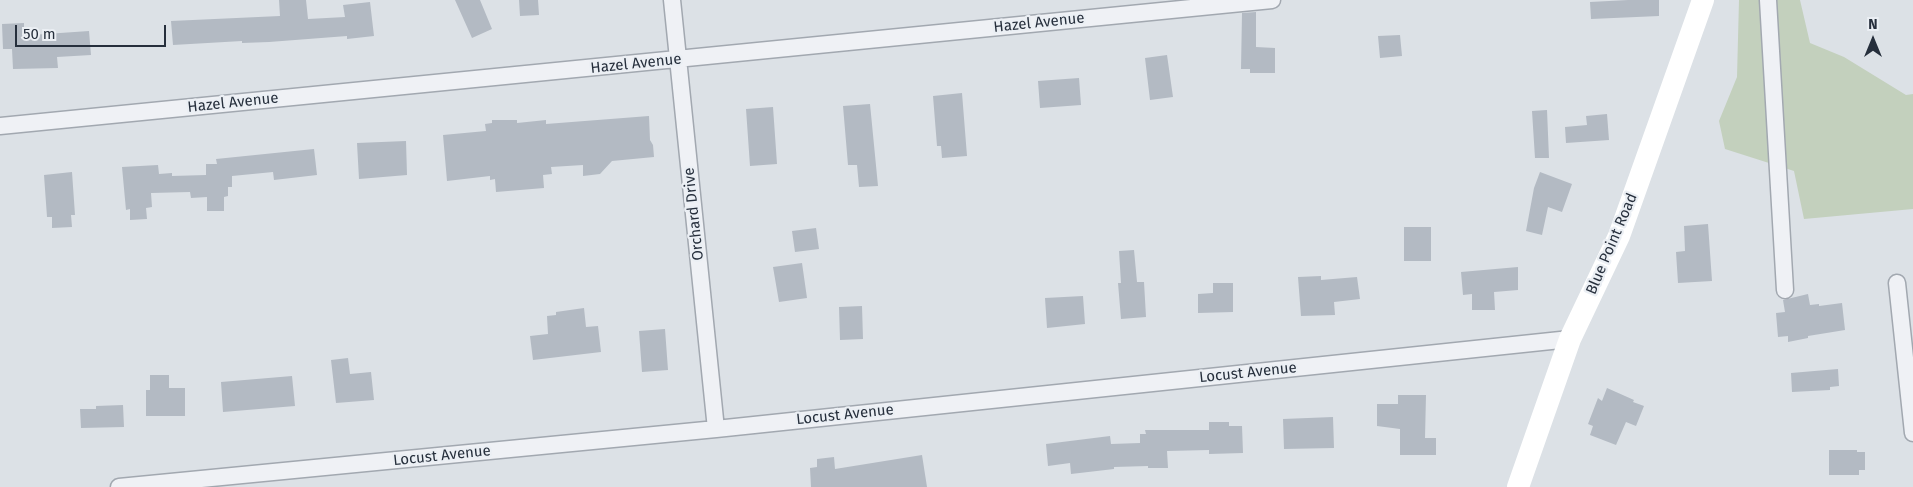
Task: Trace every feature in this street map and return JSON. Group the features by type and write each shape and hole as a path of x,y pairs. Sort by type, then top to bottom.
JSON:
{"street":[{"name":"Orchard Drive","path":"672,0 716,429"},
{"name":"Hazel Avenue","path":"0,126 1272,0"},
{"name":"Blue Point Road","path":"1518,487 1570,339 1619,236 1703,0"},
{"path":"1768,0 1785,290"},
{"path":"1897,283 1913,433"},
{"name":"Locust Avenue","path":"119,487 716,429 1570,339"}],"green space":[{"path":"1739,0 1800,0 1810,43 1844,57 1906,95 1913,94 1913,209 1804,219 1794,171 1725,149 1719,121 1737,77"}],"building":[{"path":"279,0 306,0 308,19 345,17 343,5 370,2 374,36 347,39 347,36 269,42 242,43 242,41 173,45 171,21 280,16"},
{"path":"455,0 480,0 492,29 472,38"},
{"path":"519,0 538,0 539,15 520,16"},
{"path":"1659,0 1659,16 1591,19 1590,2"},
{"path":"1256,12 1256,47 1275,48 1275,73 1250,73 1250,69 1241,69 1242,13"},
{"path":"24,23 24,31 31,31 31,35 89,31 91,55 57,57 58,68 13,69 12,49 3,49 2,24"},
{"path":"1400,35 1402,56 1380,58 1378,36"},
{"path":"1167,55 1173,97 1150,100 1145,58"},
{"path":"1079,78 1081,105 1040,108 1038,81"},
{"path":"962,93 967,156 942,158 941,146 937,146 933,96"},
{"path":"870,104 878,186 859,187 857,165 848,165 843,106"},
{"path":"773,107 777,164 750,166 746,109"},
{"path":"1547,110 1549,158 1535,158 1532,111"},
{"path":"1607,114 1609,140 1566,143 1565,127 1587,125 1586,116"},
{"path":"649,116 650,140 653,145 654,157 612,161 600,174 583,176 583,165 551,167 552,174 543,175 544,188 496,192 495,179 490,180 490,176 447,181 443,135 486,131 485,124 492,123 492,120 517,120 517,123 546,120 546,124"},
{"path":"406,141 407,175 359,179 357,143"},
{"path":"314,149 317,175 274,180 273,172 232,176 232,187 228,187 228,196 224,197 224,211 207,211 207,197 191,198 190,192 151,193 152,207 146,208 147,219 130,220 130,209 126,210 122,167 158,165 159,174 172,173 172,176 206,175 206,164 217,164 216,159"},
{"path":"72,172 75,215 71,215 72,227 52,228 52,217 47,217 44,175"},
{"path":"1540,172 1572,184 1562,212 1548,207 1542,235 1526,231 1534,188"},
{"path":"1708,224 1712,281 1678,283 1676,252 1685,251 1684,226"},
{"path":"1404,227 1431,227 1431,261 1404,261"},
{"path":"816,228 819,249 795,252 792,231"},
{"path":"1134,250 1137,282 1144,282 1146,317 1121,319 1118,283 1121,283 1119,251"},
{"path":"802,263 807,298 779,302 773,267"},
{"path":"1518,267 1518,290 1494,292 1495,310 1472,310 1472,294 1463,295 1461,272"},
{"path":"1321,276 1321,280 1357,277 1360,299 1334,302 1335,315 1301,316 1298,277"},
{"path":"1213,283 1233,283 1233,312 1198,313 1198,294 1213,293"},
{"path":"1808,294 1810,305 1819,304 1819,306 1842,303 1845,330 1808,336 1808,338 1788,342 1788,336 1778,337 1776,313 1785,312 1783,300"},
{"path":"1083,296 1085,324 1047,328 1045,298"},
{"path":"862,306 863,339 840,340 839,307"},
{"path":"584,308 586,327 598,326 601,352 533,360 530,336 548,334 547,316 556,315 556,312"},
{"path":"665,329 668,370 642,372 639,331"},
{"path":"348,358 350,374 371,372 374,400 336,403 331,360"},
{"path":"1838,369 1839,386 1830,387 1830,390 1792,392 1791,373"},
{"path":"150,375 169,375 169,388 185,388 185,416 146,416 146,390 150,390"},
{"path":"292,376 295,406 223,412 221,382"},
{"path":"1607,388 1644,406 1636,426 1626,422 1616,445 1590,435 1593,426 1588,424 1598,398 1602,401"},
{"path":"1398,395 1426,395 1425,438 1436,438 1436,455 1400,455 1400,429 1377,426 1377,404 1398,404"},
{"path":"123,405 124,427 81,428 80,409 96,409 96,406"},
{"path":"1333,417 1334,448 1284,449 1283,419"},
{"path":"1209,422 1229,422 1229,426 1242,426 1243,453 1209,454 1209,450 1167,451 1168,468 1148,468 1148,466 1114,467 1114,469 1071,474 1070,463 1048,466 1046,444 1110,436 1111,444 1140,443 1140,434 1146,434 1145,430 1209,430"},
{"path":"1829,450 1857,450 1857,452 1865,452 1865,470 1859,470 1859,475 1829,475"},
{"path":"922,455 927,487 811,487 810,468 817,467 817,459 834,457 835,469"}]}
